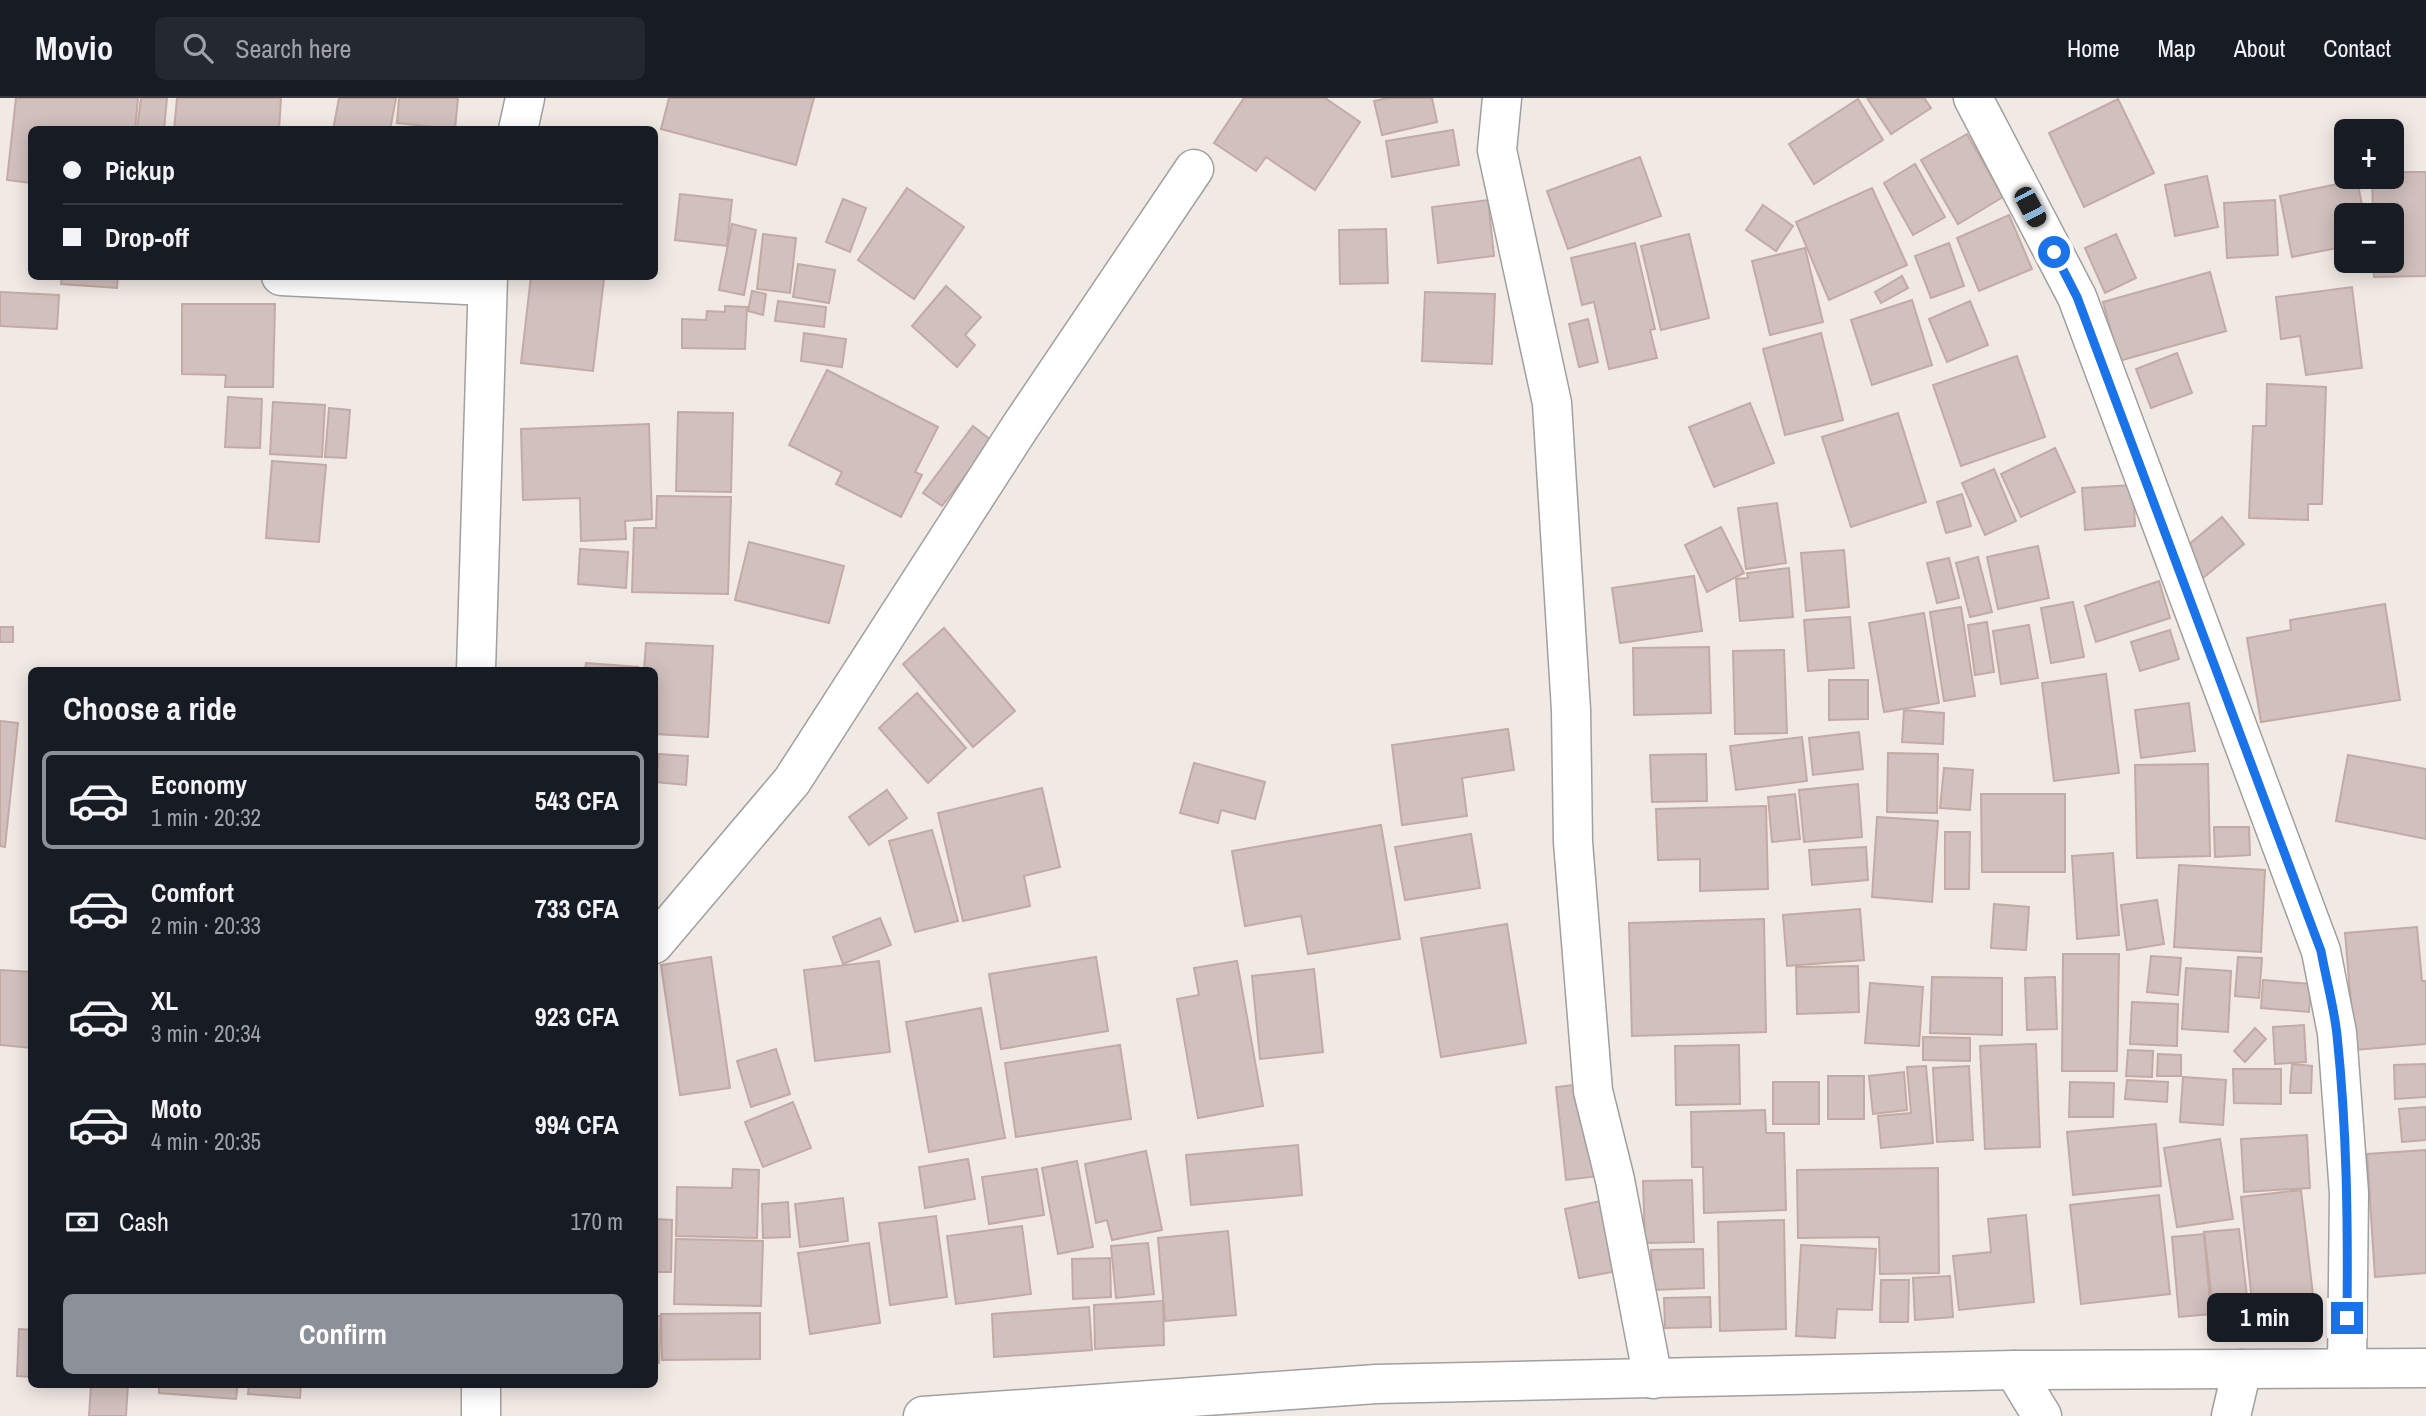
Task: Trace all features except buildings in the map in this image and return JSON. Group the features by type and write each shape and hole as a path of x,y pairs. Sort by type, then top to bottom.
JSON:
{"street":[{"path":"519,126 525,98"},
{"path":"1502,98 1497,150 1552,402 1570,710 1573,842 1593,1091 1615,1180 1653,1379"},
{"path":"1973,98 2077,297 2321,951 2337,1033 2349,1193 2347,1367"},
{"path":"658,939 792,781 1020,427 1194,169"},
{"path":"446,280 487,281 476,667"},
{"path":"923,1416 1376,1384 2014,1370 2426,1368"},
{"path":"2231,1416 2242,1369"},
{"path":"2014,1370 2042,1416"},
{"path":"481,1388 481,1416"}],"route":[{"path":"2054,252 2077,297 2321,951 2337,1033 2349,1193 2347,1318"}]}
